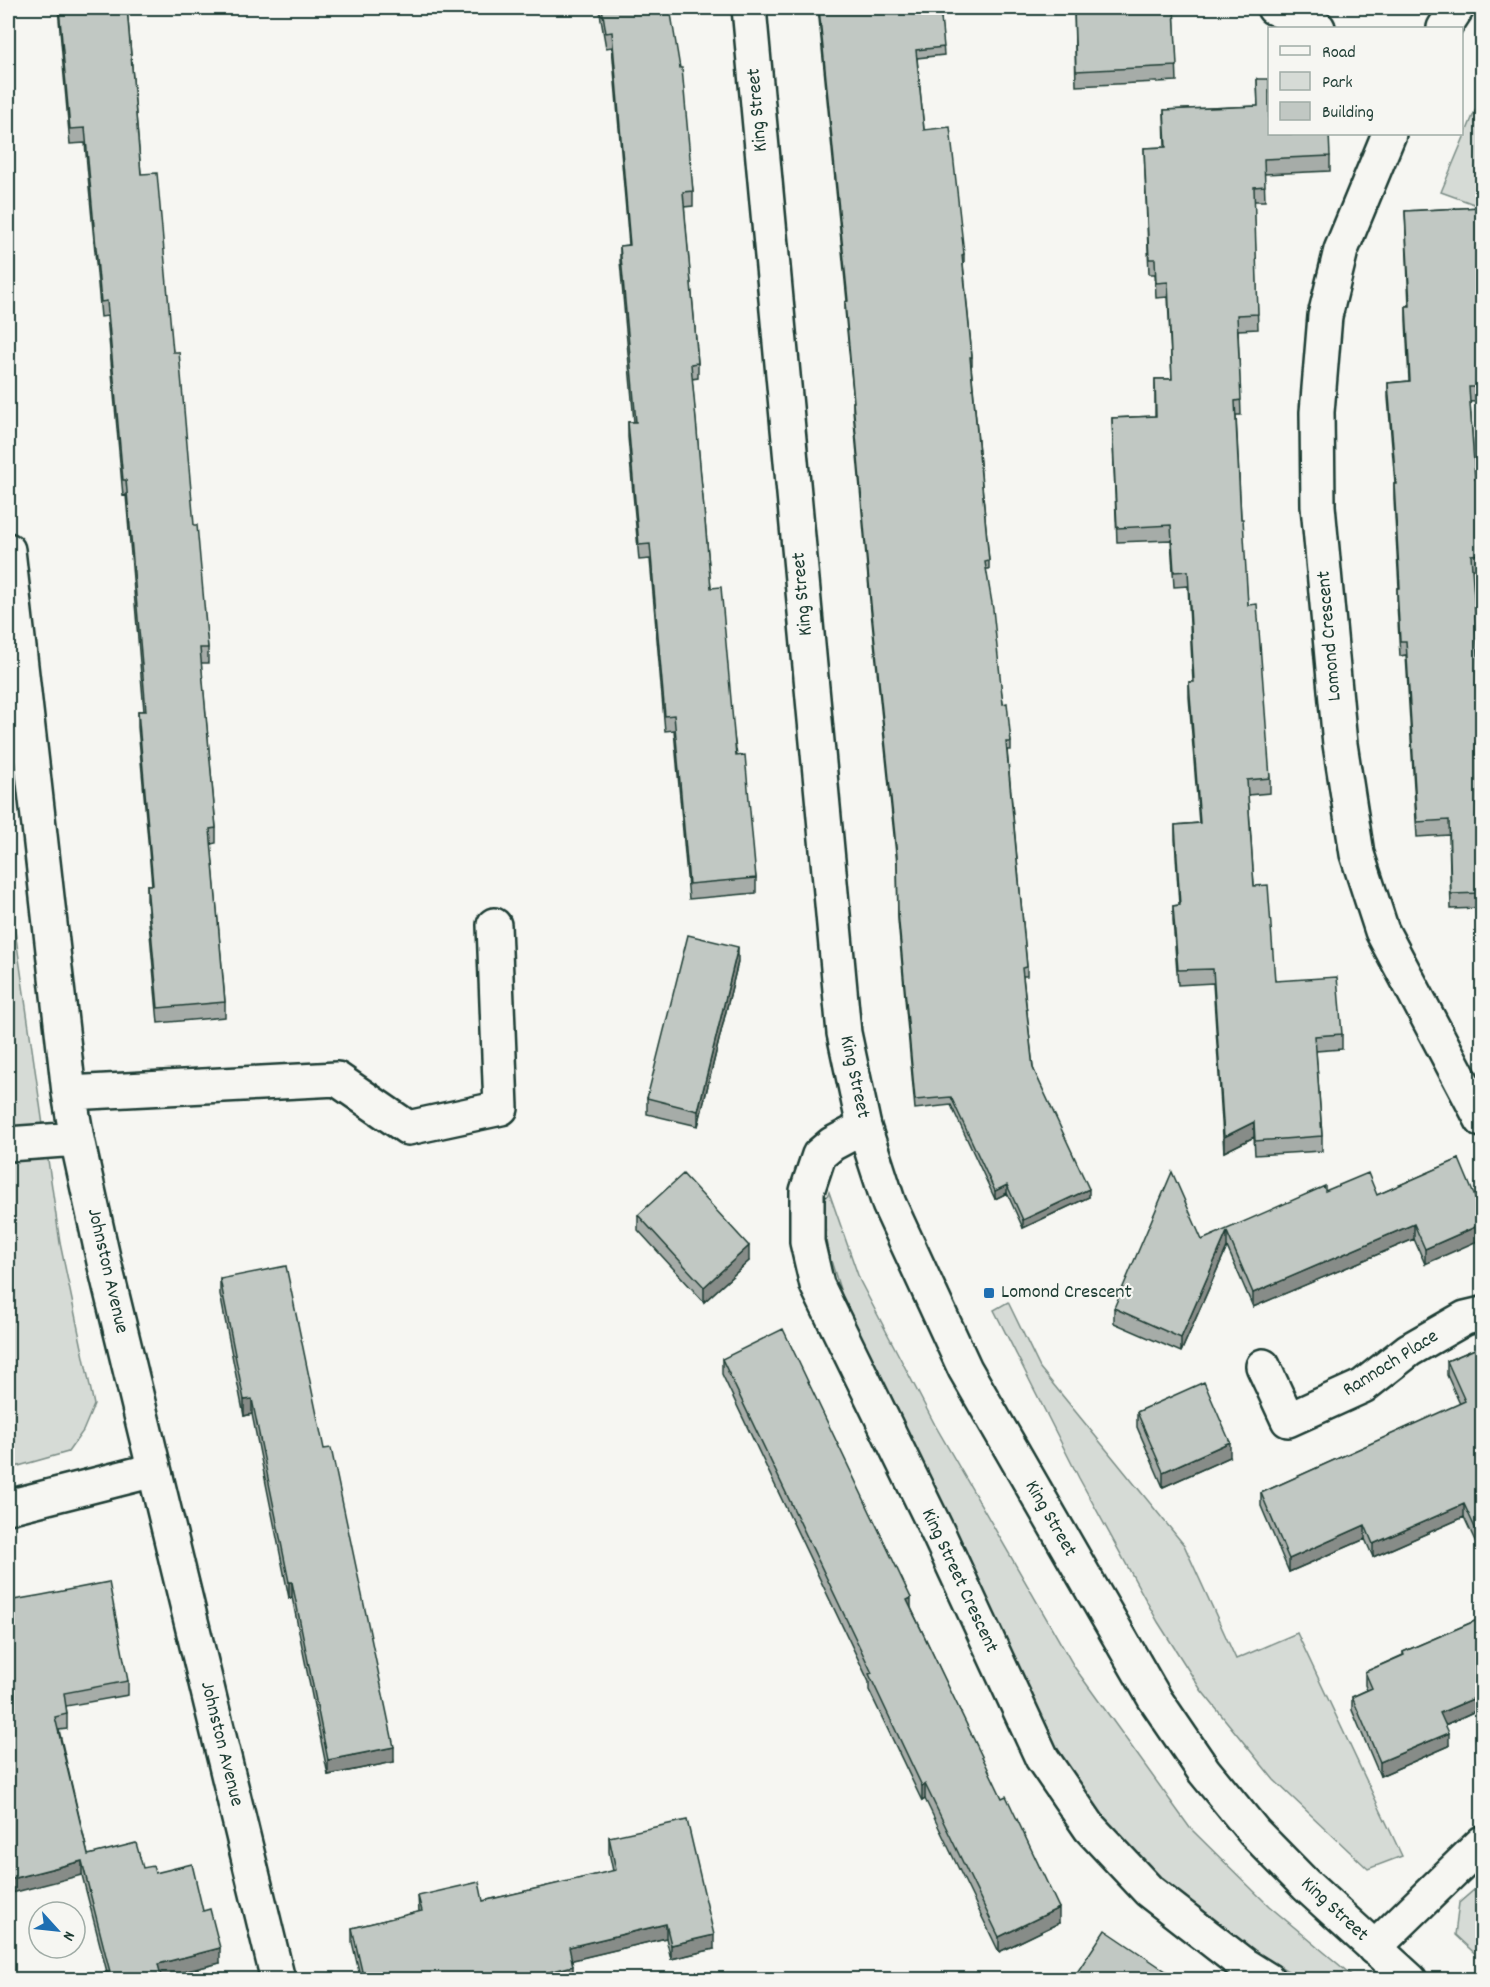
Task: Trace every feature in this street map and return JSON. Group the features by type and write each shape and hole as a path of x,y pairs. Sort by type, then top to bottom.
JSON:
{"street":[{"name":"King Street","path":"749,8 844,1033 864,1127 889,1204 964,1369 1155,1699 1203,1770 1254,1832 1306,1885 1410,1980"},
{"path":"1274,8 1316,27"},
{"path":"1445,27 1457,8"},
{"name":"Lomond Crescent","path":"1389,135 1341,250 1325,316 1318,402 1318,506 1340,744 1357,855 1382,931 1482,1120"},
{"name":"Johnston Avenue","path":"8,550 69,1093 77,1139 104,1262 278,1980"},
{"path":"69,1093 337,1079 408,1128 501,1108 494,925"},
{"name":"King Street Crescent","path":"864,1127 832,1144 819,1155 807,1191 807,1242 817,1286 939,1534 1042,1758 1090,1828 1149,1891 1244,1965 1268,1980"},
{"path":"8,1143 77,1139"},
{"name":"Rannoch Place","path":"1263,1366 1288,1420 1363,1386 1409,1350 1465,1318 1482,1314"},
{"path":"8,1507 154,1470"},
{"path":"1374,1948 1482,1843"}],"green space":[{"path":"1475,111 1482,123 1482,207 1441,192"},
{"path":"8,882 60,1243 94,1405 83,1431 68,1452 8,1469"},
{"path":"829,1192 860,1281 935,1425 1075,1668 1190,1828 1269,1906 1356,1979 1301,1979 1215,1927 1138,1862 1090,1808 1044,1731 849,1318 827,1248 823,1204"},
{"path":"1008,1302 1040,1368 1184,1545 1236,1659 1297,1633 1402,1856 1368,1869 1274,1780 1201,1690 1158,1622 1079,1478 994,1310"},
{"path":"1482,1883 1482,1960 1455,1935 1459,1903"}],"building":[{"path":"59,8 127,8 141,174 157,173 173,352 179,352 194,525 197,525 208,648 200,648 216,828 210,829 225,1002 158,1008 147,885 153,885 138,711 146,711 126,480 123,480 107,301 101,302 85,128 70,129"},
{"path":"602,8 670,8 680,68 682,68 693,191 683,192 698,363 691,364 711,588 721,587 736,756 745,755 756,878 689,884 674,715 665,716 650,544 639,545 628,422 636,422 620,246 630,245 612,32 606,33"},
{"path":"819,8 940,8 944,47 916,50 924,130 950,127 964,254 962,255 972,357 970,357 989,561 985,562 993,609 1003,704 1007,703 1011,742 1006,742 1027,967 1022,968 1033,1068 1089,1189 1023,1220 1007,1185 995,1191 951,1097 915,1100 898,912 897,856 871,604 845,302 848,301"},
{"path":"1074,8 1174,8 1177,66 1076,71"},
{"path":"1257,79 1268,79 1268,135 1329,135 1330,156 1264,159 1265,186 1254,187 1258,314 1237,315 1241,400 1235,401 1241,519 1243,519 1248,605 1257,604 1270,778 1247,780 1254,886 1268,885 1275,981 1337,977 1342,1034 1315,1036 1322,1136 1255,1141 1254,1122 1224,1137 1213,969 1178,970 1173,906 1180,905 1175,825 1200,823 1189,682 1194,682 1188,571 1174,572 1171,525 1117,528 1112,418 1156,416 1155,379 1172,379 1168,282 1156,283 1155,259 1149,259 1144,148 1166,147 1164,110 1258,106"},
{"path":"1482,207 1482,387 1469,387 1475,479 1482,479 1482,554 1471,555 1479,668 1482,668 1482,893 1451,894 1449,820 1417,822 1406,641 1400,641 1397,588 1400,588 1394,484 1396,484 1388,383 1410,381 1406,306 1410,306 1405,211"},
{"path":"688,935 738,947 698,1111 647,1098"},
{"path":"1459,1159 1482,1214 1482,1224 1425,1249 1414,1224 1253,1293 1227,1232 1181,1338 1114,1308 1172,1172 1202,1240 1325,1186 1325,1191 1368,1173 1377,1195"},
{"path":"683,1174 749,1246 704,1287 638,1215"},
{"path":"286,1266 324,1449 331,1448 394,1747 328,1760 252,1399 244,1400 220,1279"},
{"path":"783,1329 911,1598 907,1600 1002,1798 1006,1796 1059,1908 999,1937 925,1784 922,1786 869,1674 872,1673 722,1359"},
{"path":"1482,1346 1482,1540 1464,1504 1373,1544 1365,1525 1289,1559 1261,1493 1465,1401 1447,1361"},
{"path":"1204,1382 1230,1442 1163,1472 1137,1412"},
{"path":"109,1582 128,1681 64,1693 67,1714 55,1717 88,1855 136,1843 143,1868 153,1866 155,1873 192,1864 203,1911 210,1909 220,1948 158,1964 162,1980 98,1980 97,1975 110,1972 82,1861 8,1880 8,1601"},
{"path":"1482,1618 1482,1695 1440,1713 1449,1733 1380,1762 1352,1697 1372,1688 1365,1672 1404,1655 1403,1652"},
{"path":"687,1820 714,1935 671,1945 666,1924 569,1947 573,1966 517,1980 364,1980 352,1928 422,1911 418,1896 479,1882 483,1901 616,1870 609,1837"},
{"path":"1105,1930 1179,1980 1072,1980"}],"place":[{"name":"Lomond Crescent","path":"989,1293"}]}
